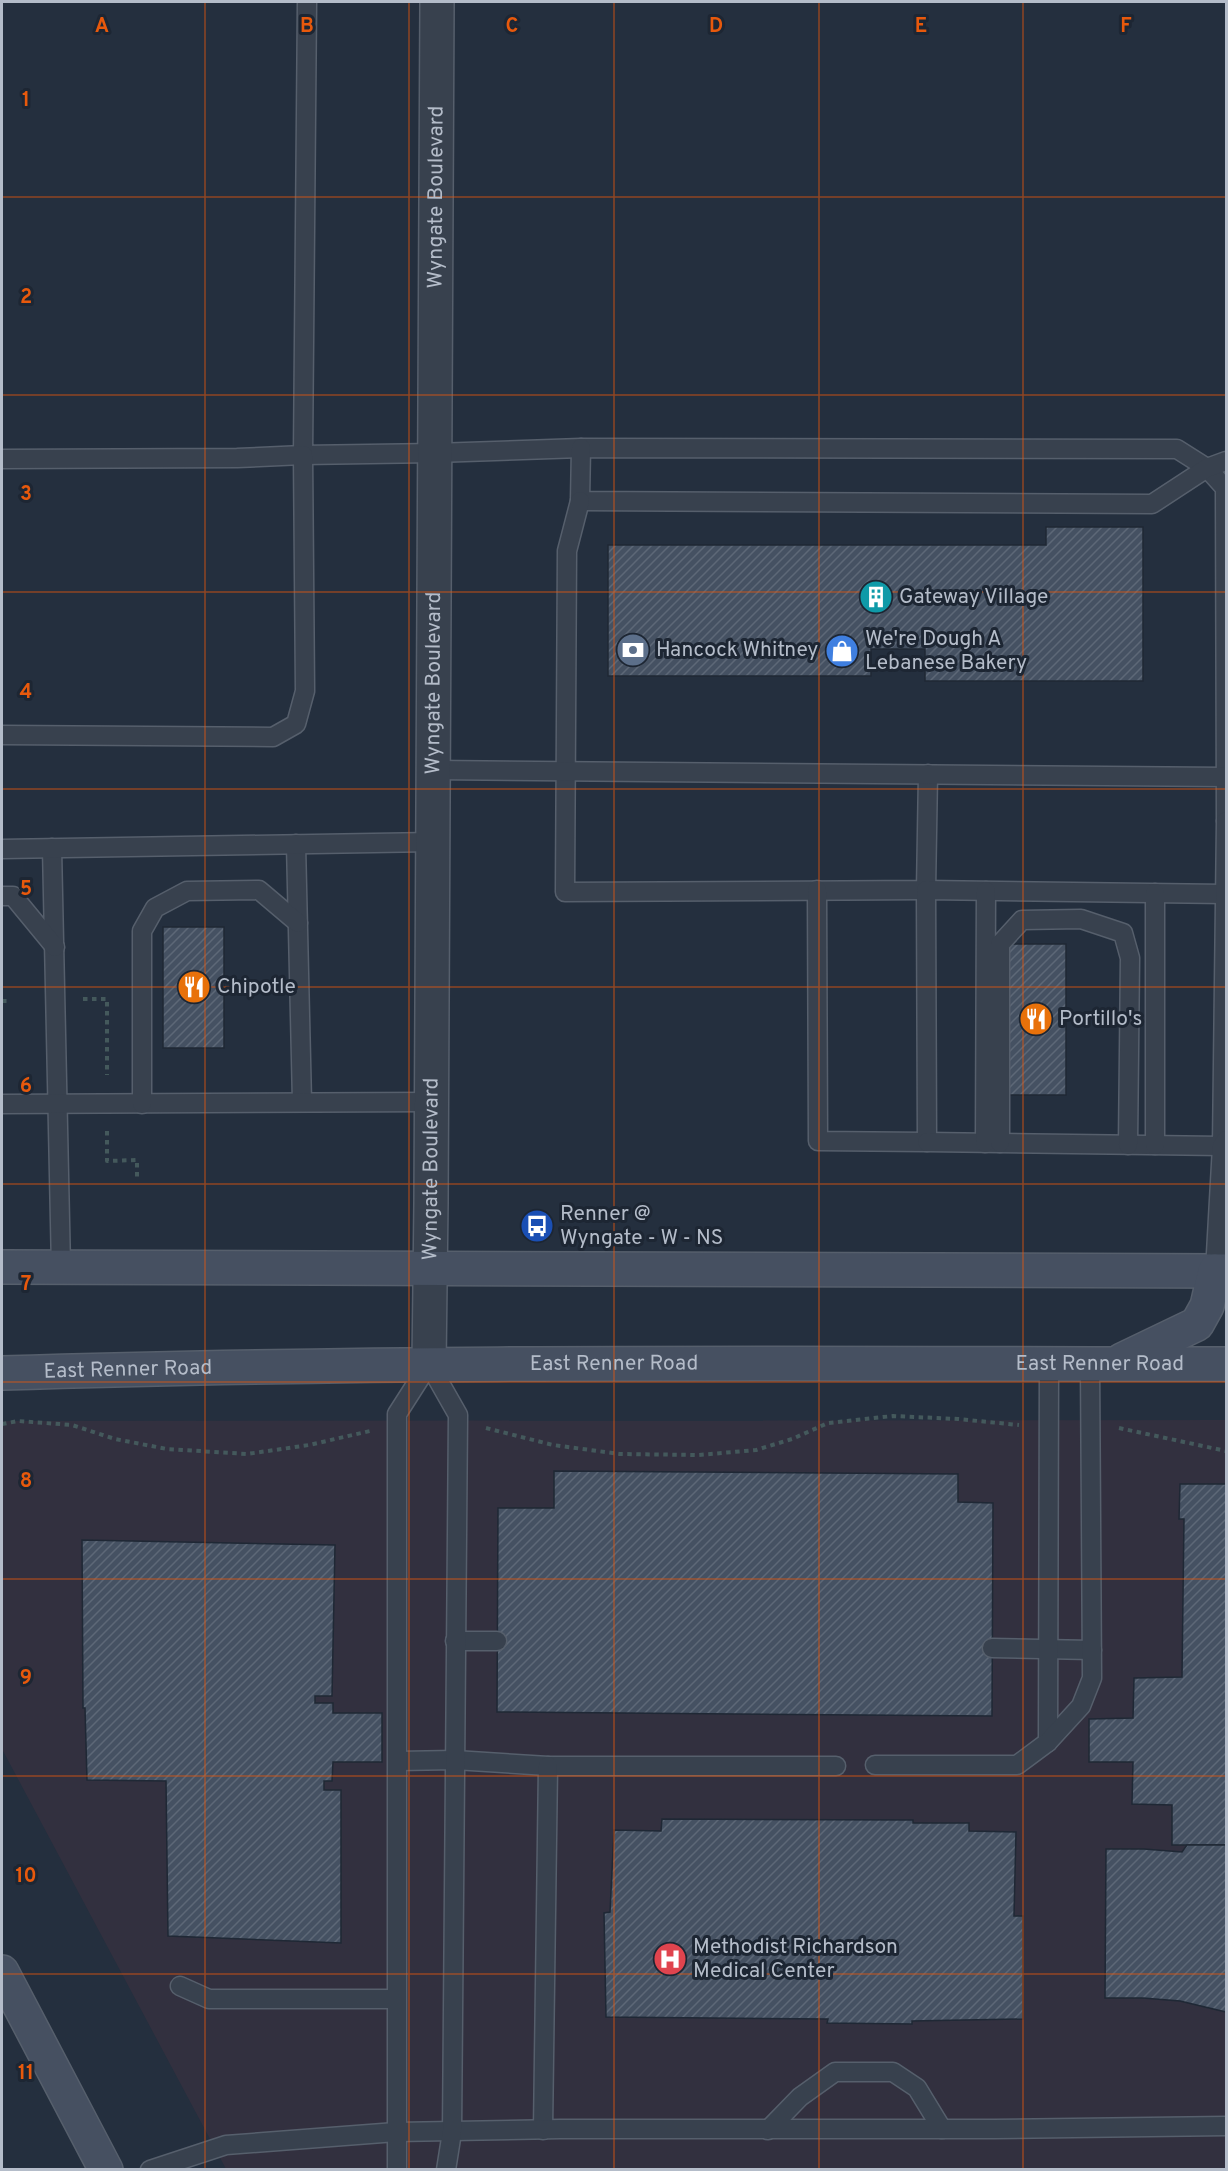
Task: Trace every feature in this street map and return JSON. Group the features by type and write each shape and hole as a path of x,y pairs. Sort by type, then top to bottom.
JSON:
{"main road":[{"path":"2,1267 1221,1271 1197,1324 1103,1364"},
{"name":"East Renner Road","path":"2,1373 429,1364 1227,1364"},
{"path":"2,1972 106,2169"}],"street":[{"name":"Wyngate Boulevard","path":"429,1364 437,2"}],"lane":[{"path":"2,735 273,737 296,724 305,691 303,455 307,2"},
{"path":"2,459 237,458 581,448 1177,449 1207,468 1225,488 1226,542 1224,1143 1221,1271"},
{"path":"581,448 580,501 567,551 565,892 926,890 1225,894"},
{"path":"580,501 1152,504 1207,468 1227,461"},
{"path":"433,770 1226,777"},
{"path":"927,1142 928,774"},
{"path":"2,849 433,842"},
{"path":"296,844 302,1102"},
{"path":"52,848 61,1268"},
{"path":"142,1104 142,931 155,908 187,891 259,890 298,923"},
{"path":"817,890 818,1141 1224,1143"},
{"path":"986,891 993,1143"},
{"path":"1155,893 1155,1144"},
{"path":"2,896 13,896 55,947"},
{"path":"993,1143 1000,944 1022,920 1081,919 1123,933 1130,958 1128,1144"},
{"path":"2,1104 432,1102"},
{"path":"397,2169 397,1414 429,1364 458,1415 452,2132 446,2169"},
{"path":"1048,1742 1049,1364"},
{"path":"875,1765 1017,1765 1048,1742 1081,1706 1092,1678 1091,1425 1103,1364"},
{"path":"455,1641 497,1641"},
{"path":"992,1648 1092,1650"},
{"path":"398,1761 455,1760 548,1766 836,1766"},
{"path":"543,2130 548,1766"},
{"path":"180,1986 209,1999 396,1999"},
{"path":"768,2130 800,2097 835,2072 893,2072 917,2088 942,2129"},
{"path":"150,2169 226,2145 396,2132 1227,2126"}],"path":[{"path":"72,999 107,999 107,1076"},
{"path":"2,1001 7,1001"},
{"path":"107,1120 107,1161 137,1160 137,1180"},
{"path":"458,1421 553,1445 620,1454 699,1455 756,1450 792,1439 828,1423 893,1416 1049,1426"},
{"path":"2,1424 18,1421 72,1425 116,1439 167,1449 247,1455 309,1445 397,1423"},
{"path":"1091,1425 1113,1427 1227,1451"}],"shaded area":[{"name":"Methodist Richardson Medical Center","path":"1226,1420 1226,2169 226,2169 2,1749 3,1421"}],"building":[{"name":"Gateway Village","path":"1046,527 1143,527 1143,681 925,681 925,649 871,649 871,676 608,676 608,545 1046,545"},
{"name":"Chipotle","path":"163,927 224,927 224,1048 163,1048"},
{"name":"Portillo's","path":"1006,944 1066,944 1066,1095 1006,1095"},
{"path":"554,1471 958,1474 958,1502 993,1503 992,1716 497,1712 498,1508 554,1508"},
{"path":"1180,1484 1226,1484 1226,1845 1172,1845 1172,1805 1132,1804 1133,1762 1089,1762 1089,1719 1133,1718 1134,1678 1182,1677 1184,1519 1179,1519"},
{"path":"82,1540 335,1545 332,1696 315,1696 315,1703 333,1703 333,1713 382,1713 382,1762 333,1762 332,1781 324,1781 324,1790 341,1790 341,1943 168,1936 166,1781 87,1780 85,1708 83,1708"},
{"path":"662,1819 913,1820 913,1823 969,1823 969,1831 1016,1832 1014,1916 1023,1916 1023,2019 912,2021 912,2024 827,2023 828,2019 606,2017 604,1913 610,1912 614,1830 661,1831"},
{"path":"1187,1845 1226,1845 1226,2012 1180,2001 1105,1998 1106,1849 1182,1852"}],"place":[{"name":"Gateway Village","path":"876,597"},
{"name":"Hancock Whitney","path":"633,650"},
{"name":"We're Dough A Lebanese Bakery","path":"842,651"},
{"name":"Chipotle","path":"194,987"},
{"name":"Portillo's","path":"1036,1019"},
{"name":"Renner @ Wyngate - W - NS","path":"537,1226"},
{"name":"Methodist Richardson Medical Center","path":"670,1959"}]}
